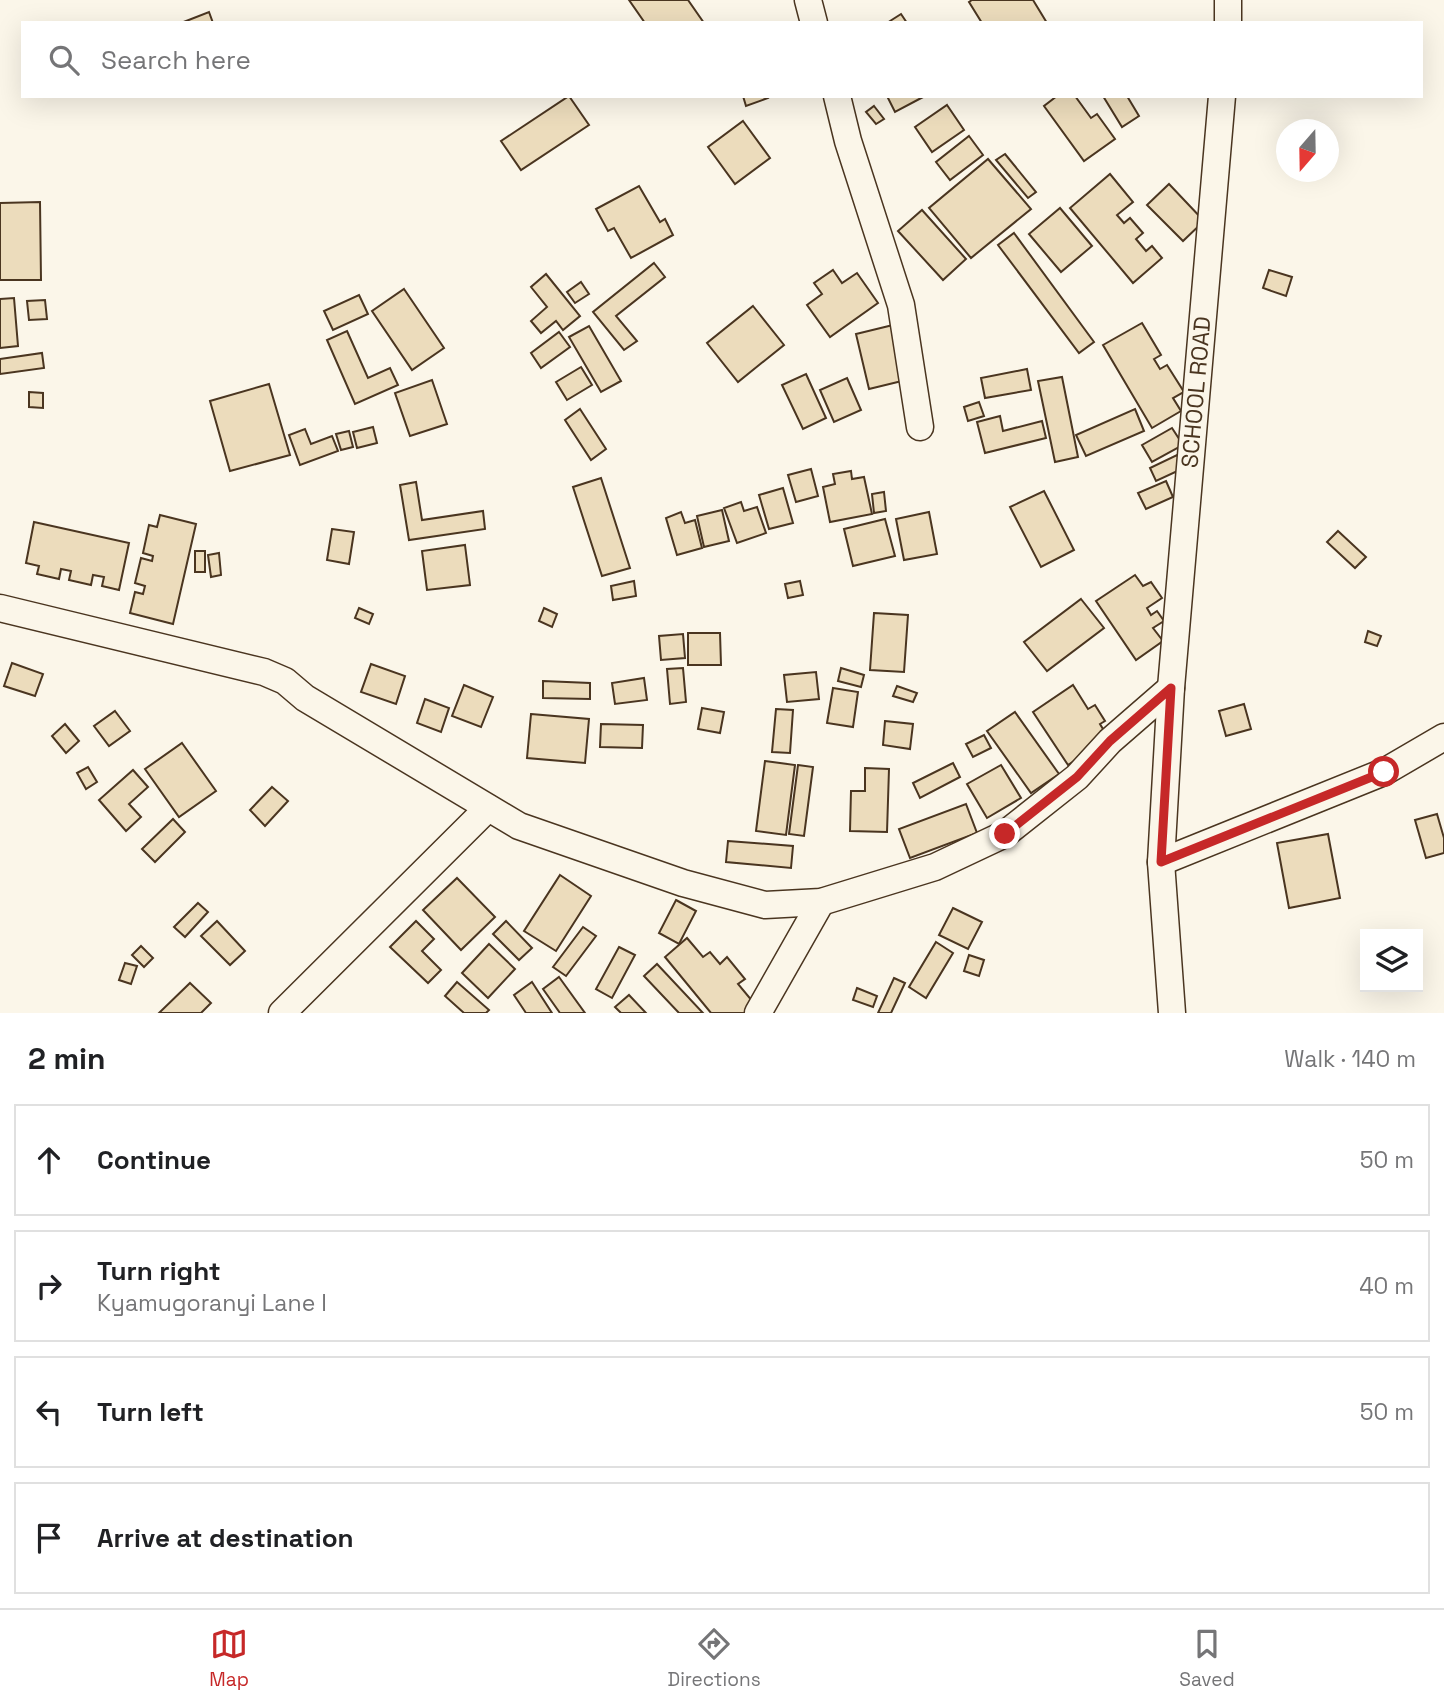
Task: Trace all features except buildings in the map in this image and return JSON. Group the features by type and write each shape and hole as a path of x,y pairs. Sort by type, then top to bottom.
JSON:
{"street":[{"path":"808,0 813,21"},
{"path":"1227,0 1228,21"},
{"path":"838,98 852,154 901,305 920,427"},
{"name":"SCHOOL ROAD","path":"1172,1013 1161,862 1171,688 1222,98"},
{"path":"0,608 264,672 285,681 305,698 519,826 683,883 765,905 821,902 935,867 1005,834 1077,777 1110,741 1171,688"},
{"path":"1161,862 1384,772 1444,737"},
{"path":"282,1013 488,808"},
{"path":"758,1013 821,902"}],"route":[{"path":"1005,834 1077,777 1110,741 1171,688 1161,862 1384,772"}]}
